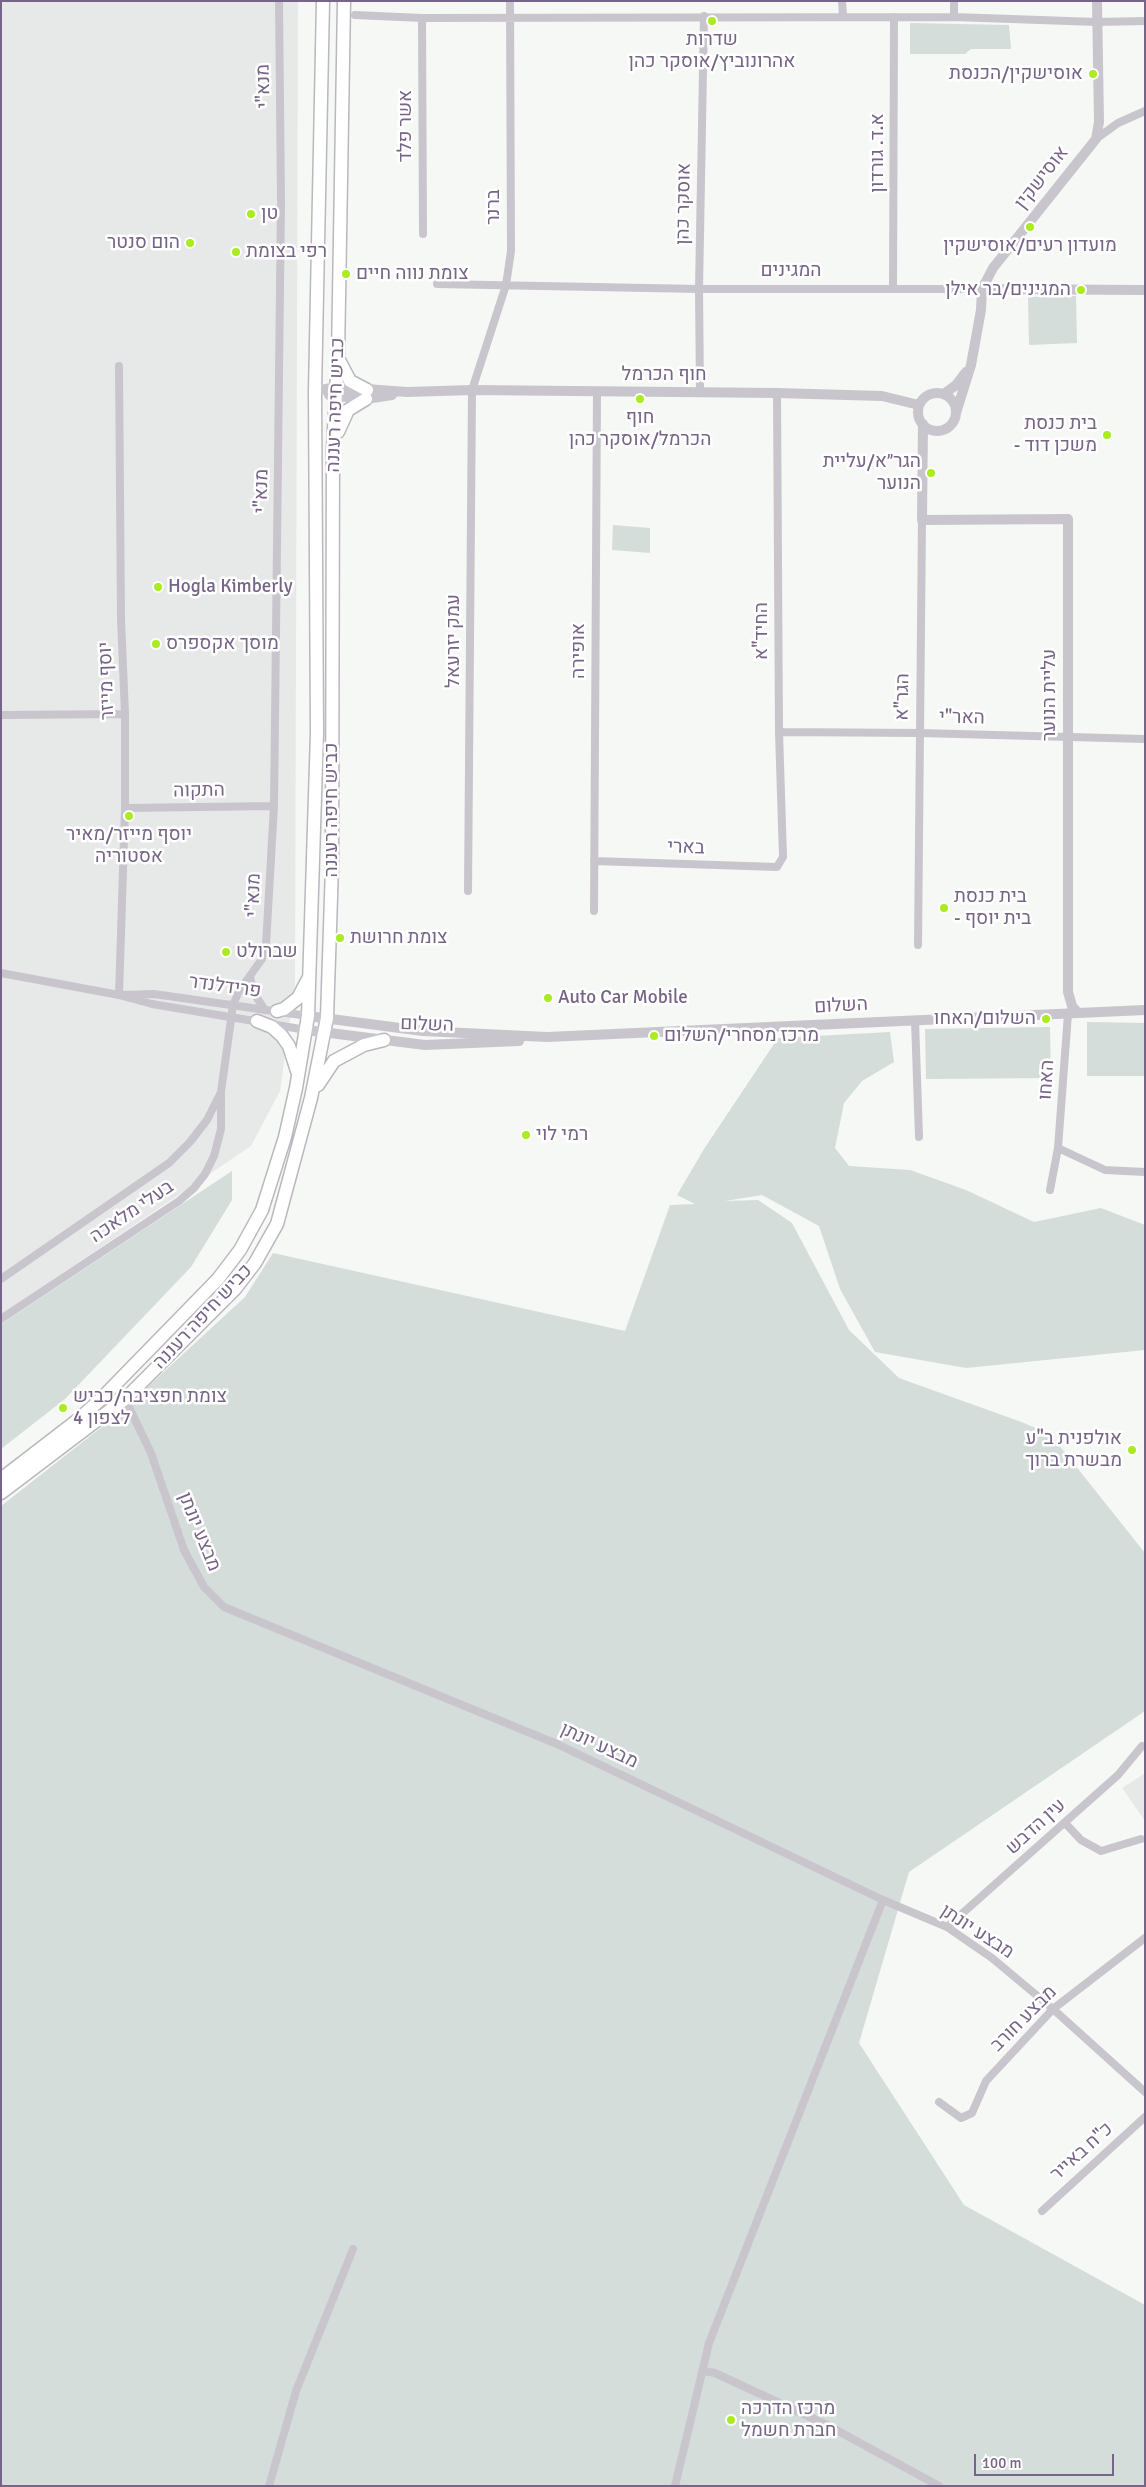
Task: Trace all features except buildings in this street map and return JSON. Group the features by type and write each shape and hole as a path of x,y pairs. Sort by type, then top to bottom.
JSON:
{"highway":[{"name":"כביש חיפה רעננה","path":"1,1479 79,1419 218,1279 240,1250 262,1210 285,1137 298,1078 308,1016 317,733 315,391 323,1"},
{"name":"כביש חיפה רעננה","path":"1,1493 125,1399 234,1289 255,1262 277,1224 311,1098 327,1018 332,868 334,447 338,356 344,1"},
{"path":"334,447 342,421 348,410 366,394 350,381 343,372 338,356"},
{"path":"271,1010 284,1009 298,998 310,972"},
{"path":"257,1021 272,1026 285,1041 294,1059 298,1078"},
{"path":"311,1098 334,1062 364,1045 384,1040"}],"street":[{"name":"מנא\"י","path":"231,1016 239,990 262,959 269,929 274,806 281,201 279,1"},
{"name":"ברנר","path":"472,390 506,285 511,251 510,1"},
{"path":"842,1 842,16"},
{"path":"954,1 954,16"},
{"name":"אוסישקין","path":"956,413 971,366 981,310 982,289 993,268 1096,139 1099,122 1097,1"},
{"path":"355,15 422,18 954,16 1097,22 1145,22"},
{"name":"אוסקר כהן","path":"700,392 699,289 704,16"},
{"name":"א.ד. גורדון","path":"893,289 894,17"},
{"name":"אשר פלד","path":"422,18 423,234"},
{"path":"1096,139 1118,123 1145,111"},
{"name":"המגינים","path":"437,284 699,289 1145,290"},
{"name":"יוסף מייזר","path":"119,366 121,619 125,714 125,808 119,995"},
{"name":"אוסישקין","path":"944,394 956,385 971,366"},
{"name":"חוף הכרמל","path":"315,391 366,394 472,390 777,393 882,396 919,406"},
{"name":"עמק יזרעאל","path":"468,891 472,390"},
{"name":"אופירה","path":"594,911 597,392"},
{"name":"החיד\"א","path":"777,393 779,732 783,857 777,867"},
{"path":"923,450 943,430 952,424 956,413 953,402 944,394 932,393 926,396 919,406 918,415 923,424 932,430 943,430"},
{"name":"הגר\"א","path":"918,945 923,424"},
{"name":"עליית הנוער","path":"922,520 1068,519 1068,992 1073,1013"},
{"path":"1,715 125,714"},
{"name":"האר\"י","path":"779,732 920,733 1145,739"},
{"name":"התקוה","path":"125,808 274,806"},
{"name":"בארי","path":"594,861 777,867"},
{"name":"פרידלנדר","path":"1,974 119,995 152,1004 306,1030"},
{"path":"250,976 253,992 271,1010"},
{"name":"פרידלנדר","path":"119,995 154,994 327,1018"},
{"name":"השלום","path":"327,1018 423,1031 547,1037 1142,1011"},
{"name":"האחו","path":"1050,1190 1058,1148 1073,1013"},
{"name":"בעלי מלאכה","path":"1,1319 179,1201 194,1188 214,1156 221,1129 221,1092 231,1016"},
{"path":"915,1020 919,1136"},
{"name":"השלום","path":"306,1030 425,1045 505,1043 547,1037"},
{"name":"בעלי מלאכה","path":"1,1279 169,1163 190,1142 207,1120 221,1092"},
{"path":"1058,1148 1105,1170 1145,1172"},
{"name":"מבצע יונתן","path":"114,1385 125,1399 151,1454 184,1550 204,1586 224,1606 557,1744 883,1900 947,1927 992,1958 1053,2009 1145,2092"},
{"name":"עין הדבש","path":"947,1927 1066,1824 1118,1775 1142,1746"},
{"path":"1066,1824 1081,1840 1102,1850 1141,1840"},
{"path":"675,2486 704,2371 709,2343 883,1900"},
{"name":"מבצע חורב","path":"939,2102 961,2118 972,2113 986,2080 1053,2009 1145,1938"},
{"name":"כ\"ח באייר","path":"1042,2211 1145,2117"},
{"path":"270,2486 296,2391 353,2249"},
{"path":"704,2371 716,2373 829,2426 939,2486"}],"shaded area":[{"path":"1,1 298,1 295,984 280,1091 251,1146 1,1315"},
{"path":"910,23 1009,25 1011,49 971,49 965,54 910,54"},
{"path":"1076,296 1077,343 1029,345 1028,297"},
{"path":"613,525 650,528 650,553 612,550"},
{"path":"1087,1022 1145,1023 1145,1076 1087,1076"},
{"path":"1050,1027 1051,1078 926,1079 925,1029"},
{"path":"890,1032 894,1062 862,1081 844,1103 835,1148 849,1166 910,1170 966,1190 1034,1222 1101,1208 1145,1225 1145,1350 966,1368 875,1352 840,1289 819,1226 762,1195 725,1201 758,1200 792,1223 849,1330 899,1378 1024,1423 1051,1435 1145,1553 1145,1711 909,1872 859,2043 964,2205 1145,2305 1145,2486 1,2486 1,1506 117,1415 245,1297 273,1253 625,1331 670,1205 695,1204 677,1195 704,1149 778,1038"},
{"path":"232,1171 232,1200 191,1267 65,1399 1,1449 1,1324"},
{"path":"1145,1773 1145,1821 1122,1788"}],"place":[{"name":"שדרות אהרונוביץ/אוסקר כהן","path":"712,21"},
{"name":"אוסישקין/הכנסת","path":"1093,74"},
{"name":"טן","path":"251,214"},
{"name":"מועדון רעים/אוסישקין","path":"1030,227"},
{"name":"הום סנטר","path":"190,243"},
{"name":"רפי בצומת","path":"236,252"},
{"name":"צומת נווה חיים","path":"346,274"},
{"name":"המגינים/בר אילן","path":"1081,290"},
{"name":"חוף הכרמל/אוסקר כהן","path":"640,399"},
{"name":"בית כנסת - משכן דוד","path":"1107,435"},
{"name":"הגר״א/עליית הנוער","path":"931,473"},
{"name":"Hogla Kimberly","path":"158,587"},
{"name":"מוסך אקספרס","path":"156,644"},
{"name":"יוסף מייזר/מאיר אסטוריה","path":"129,816"},
{"name":"בית כנסת - בית יוסף","path":"944,908"},
{"name":"צומת חרושת","path":"340,938"},
{"name":"שברולט","path":"226,952"},
{"name":"Auto Car Mobile","path":"548,998"},
{"name":"השלום/האחו","path":"1046,1019"},
{"name":"מרכז מסחרי/השלום","path":"654,1036"},
{"name":"רמי לוי","path":"526,1135"},
{"name":"צומת חפציבה/כביש 4 לצפון","path":"63,1408"},
{"name":"אולפנית ב\"ע מבשרת ברוך","path":"1132,1450"},
{"name":"מרכז הדרכה חברת חשמל","path":"731,2420"}]}
